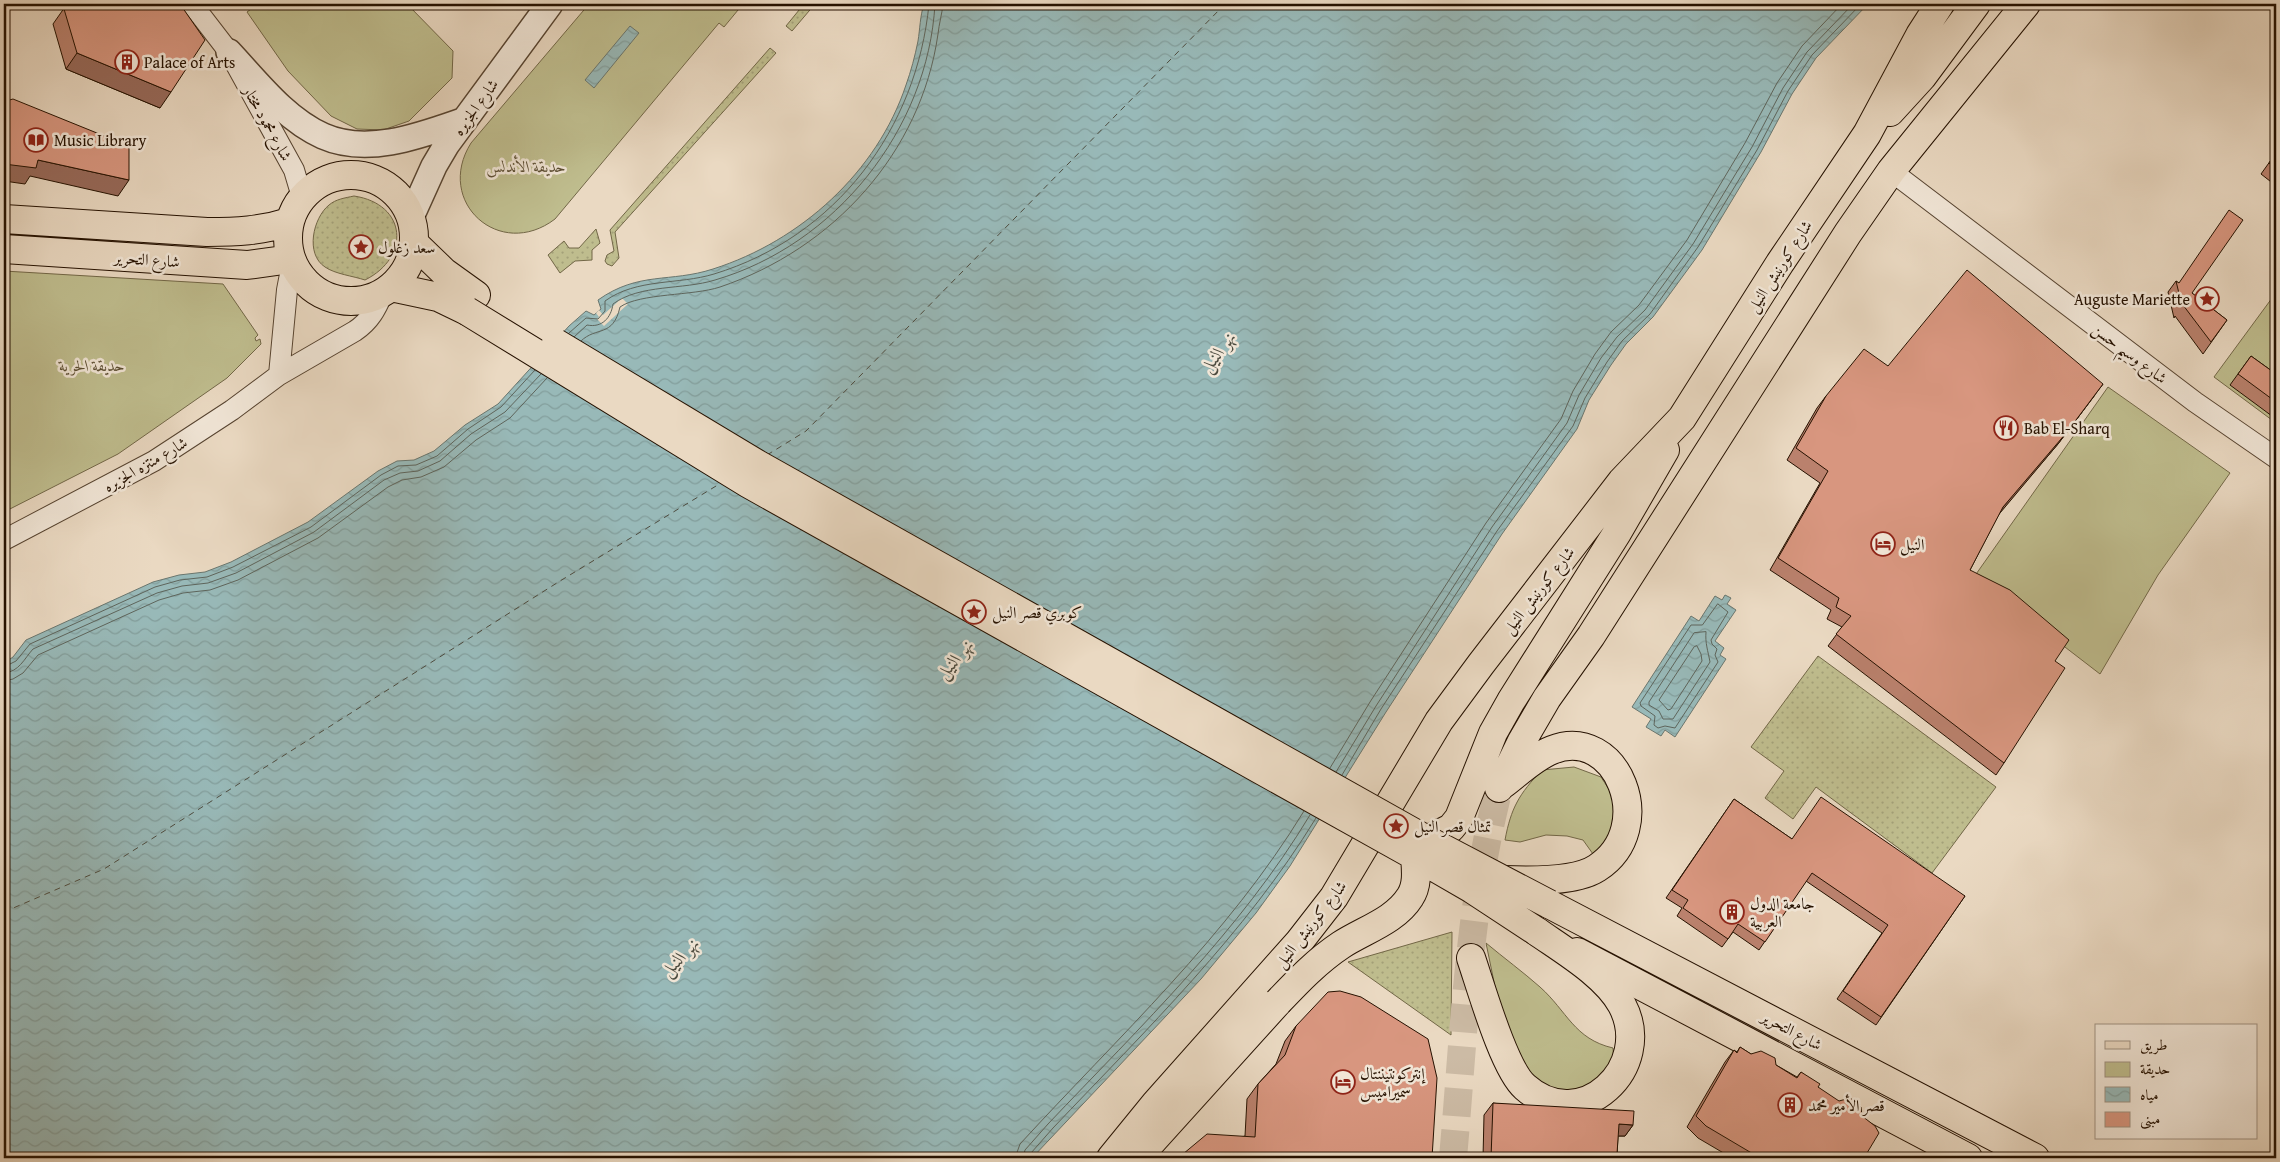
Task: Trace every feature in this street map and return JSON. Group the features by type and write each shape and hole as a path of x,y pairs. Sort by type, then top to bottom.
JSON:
{"main road":[{"name":"شارع كورنيش النيل","path":"1111,1158 1155,1104 1299,942 1334,897 1444,714 1622,481 1682,418 1780,263 1867,134 1920,35 1940,4"},
{"path":"1867,134 1901,102 1976,4"},
{"path":"1503,880 1550,880 1596,869 1612,856 1624,837 1629,816 1627,795 1618,775 1604,759 1585,748 1568,747 1552,750 1499,788 1522,741 1547,698 1591,636 1848,233 1891,171 2026,4"},
{"path":"412,230 411,260 403,275 387,290 364,300 342,301 322,295 304,282 292,261 287,235 289,222 302,197 316,185 334,177 352,175 371,178 388,187 401,200 412,230 444,272 472,303 749,484 1421,848 1472,889 1589,969 1622,1005 1629,1025 1629,1049 1622,1072 1607,1090 1583,1102 1564,1106 1542,1100 1524,1086 1508,1060 1471,958"},
{"name":"شارع التحرير","path":"4,219 215,232 268,229 289,222"},
{"name":"شارع التحرير","path":"4,249 247,265 292,261"},
{"path":"387,290 472,303"},
{"path":"1705,384 1738,405"},
{"path":"1137,1158 1310,968 1342,945 1398,912 1411,896 1416,880 1421,848 1450,828 1458,818 1493,734 1511,701 1617,533 1682,418"},
{"name":"شارع التحرير","path":"1421,848 1503,880 2035,1158"},
{"name":"شارع التحرير","path":"1536,931 1949,1154"}],"street":[{"name":"شارع محمود مختار","path":"192,4 229,52 294,170 302,197"},
{"name":"شارع الجزيره","path":"412,230 434,166 465,120 550,4"},
{"path":"229,52 280,106 302,123 324,136 354,143 390,142 425,134 465,120"},
{"name":"شارع وسيم حسن","path":"1891,171 2195,402 2276,458"},
{"path":"279,375 287,290 292,261"},
{"name":"شارع منتزه الجزيره","path":"4,540 154,461 232,410 279,375 365,325 387,290"}],"green space":[{"path":"258,4 407,4 453,51 452,78 409,121 383,130 357,129 331,116 288,71 247,12"},
{"name":"حديقة الأندلس","path":"589,4 743,4 724,27 719,23 555,219 534,230 513,233 494,229 478,219 467,204 461,186 462,165 471,143"},
{"path":"804,4 815,4 792,31 786,26"},
{"path":"770,48 776,53 615,232 619,258 612,266 607,264 605,261 607,255 614,251 610,230"},
{"path":"354,196 372,201 385,209 393,220 397,232 396,245 390,258 380,270 365,280 325,267 315,254 313,245 315,227 323,211 335,201"},
{"path":"596,229 600,243 592,250 592,260 575,261 560,273 548,255 564,241 569,248 579,248"},
{"name":"حديقة الحرية","path":"4,271 223,284 258,335 255,338 256,341 260,339 261,344 227,378 118,454 4,512"},
{"path":"2276,294 2276,423 2214,377"},
{"path":"2108,387 2230,473 2158,575 2100,674 1974,577"},
{"path":"1818,656 1996,787 1932,873 1816,787 1793,819 1765,798 1784,771 1751,747"},
{"path":"1574,767 1601,777 1614,798 1617,809 1616,824 1605,844 1593,854 1583,840 1567,836 1546,835 1520,842 1505,840 1510,819 1517,802 1542,770"},
{"path":"1452,932 1451,1035 1348,962"},
{"path":"1486,943 1540,987 1580,1031 1600,1044 1613,1048 1614,1061 1599,1079 1575,1093 1548,1091 1524,1071 1500,1011"}],"water":[{"name":"نهر النيل","path":"924,4 1868,4 1816,58 1792,94 1761,152 1702,250 1653,317 1626,344 1611,365 1589,400 1577,429 1502,534 1386,712 1290,866 1256,913 1201,979 1032,1158 4,1158 4,663 13,657 26,640 153,582 179,575 205,572 231,562 308,522 378,471 397,461 414,460 434,451 465,425 498,404 569,326 586,311 594,315 601,309 598,300 613,291 641,281 683,276 713,269 745,257 776,241 805,221 832,199 855,174 876,147 893,117 913,63"},
{"path":"630,26 639,33 594,88 585,80"},
{"path":"1725,595 1731,598 1727,604 1736,610 1715,641 1724,648 1720,655 1726,659 1675,737 1665,730 1661,736 1646,727 1651,719 1632,707 1691,616 1699,621 1715,596 1722,600"}],"pier":[{"path":"622,298 628,304 604,326 597,319 599,317 596,313 599,310 603,315"}],"building":[{"name":"Palace of Arts","path":"67,4 180,4 205,40 171,92 77,53 64,9"},
{"path":"13,99 129,146 129,180 38,160 36,168 4,164 4,102"},
{"path":"2276,153 2276,169 2269,163"},
{"path":"2229,210 2243,220 2192,293 2227,320 2211,342 2182,306 2176,281 2179,283"},
{"name":"النيل","path":"1967,270 2103,384 2067,432 2003,507 1970,570 2010,590 2069,640 2055,661 2065,668 2004,763 1836,634 1851,616 1836,607 1839,598 1778,558 1828,471 1796,448 1826,396 1864,349 1888,366"},
{"path":"2251,356 2276,374 2276,402 2238,374"},
{"name":"جامعة الدول العربية","path":"1821,797 1965,896 1881,1017 1843,991 1888,925 1812,873 1765,942 1738,924 1728,939 1683,908 1688,900 1672,890 1734,799 1792,839"},
{"name":"إنتركونتيننتال سميراميس","path":"1340,991 1361,997 1428,1039 1437,1078 1432,1158 1183,1158 1183,1154 1207,1134 1255,1137 1258,1084 1285,1055 1296,1026 1328,992"},
{"name":"قصر الأمير محمد","path":"1740,1047 1751,1054 1761,1051 1775,1058 1776,1065 1797,1078 1801,1072 1820,1084 1818,1087 1839,1101 1850,1098 1856,1102 1861,1107 1862,1116 1875,1126 1879,1133 1864,1158 1760,1158 1706,1126 1696,1116 1734,1050 1737,1053"},
{"path":"1493,1103 1634,1111 1633,1125 1619,1124 1617,1154 1631,1155 1631,1158 1491,1158"}],"ferry route":[{"path":"767,455 806,431 1225,4"},
{"path":"4,912 104,869 560,581 721,483"}],"tunnel":[{"path":"1453,1158 1464,1019 1474,925 1480,879 1499,788"}],"place":[{"name":"Palace of Arts","path":"127,62"},
{"name":"Music Library","path":"36,140"},
{"name":"سعد زغلول","path":"361,247"},
{"name":"Auguste Mariette","path":"2207,299"},
{"name":"Bab El-Sharq","path":"2006,428"},
{"name":"النيل","path":"1883,544"},
{"name":"كوبري قصر النيل","path":"974,612"},
{"name":"تمثال قصر النيل","path":"1396,826"},
{"name":"جامعة الدول العربية","path":"1732,912"},
{"name":"إنتركونتيننتال سميراميس","path":"1343,1082"},
{"name":"قصر الأمير محمد","path":"1790,1105"}]}
